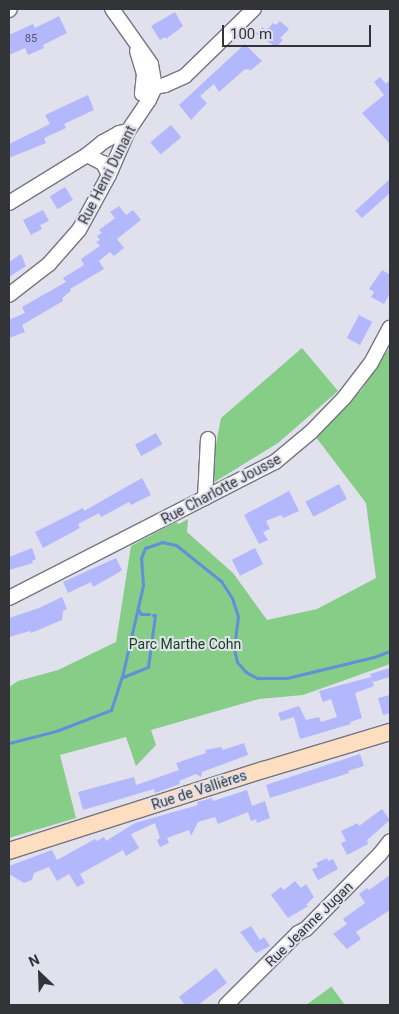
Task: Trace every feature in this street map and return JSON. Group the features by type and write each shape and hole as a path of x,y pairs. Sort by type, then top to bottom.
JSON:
{"main road":[{"name":"Rue de Vallières","path":"9,851 263,770 390,732"}],"street":[{"path":"112,9 151,64 149,80 185,76 254,9"},
{"name":"Rue Henri Dunant","path":"9,295 42,270 67,247 89,215 128,132 138,114 149,100 149,80"},
{"path":"9,203 87,155 103,142 119,133 128,132"},
{"path":"87,155 106,152 118,154"},
{"path":"87,155 103,163 109,175"},
{"name":"Rue Charlotte Jousse","path":"9,598 275,462 311,432 344,398 372,362 390,328"},
{"path":"204,498 208,439"},
{"name":"Rue Jeanne Jugan","path":"226,1005 385,857 390,841"}],"green space":[{"name":"Parc Marthe Cohn","path":"390,347 390,664 303,695 259,699 151,730 156,745 136,766 126,737 60,755 76,818 9,838 9,687 18,681 58,670 116,642 131,546 176,522 179,524 188,519 187,532 233,573 267,620 317,609 376,578 366,503 315,436 356,392 360,392"},
{"path":"302,348 338,391 278,443 208,486 221,418"},
{"path":"331,987 345,1005 306,1005"}],"building":[{"path":"175,12 183,26 166,39 165,37 160,40 151,26"},
{"path":"59,16 67,33 43,45 44,48 28,55 25,48 9,55 9,35 33,24 35,28"},
{"path":"280,21 289,29 280,38 283,40 276,47 256,34 263,27 266,31 273,23 276,25"},
{"path":"245,44 262,61 251,70 245,69 219,92 214,84 200,96 207,103 191,120 179,105"},
{"path":"380,77 386,84 390,80 390,144 362,113 384,95 374,82"},
{"path":"88,95 94,110 64,124 66,128 44,138 46,143 9,158 9,144 50,124 45,115"},
{"path":"171,125 181,137 161,155 150,142"},
{"path":"390,179 390,193 362,218 355,211"},
{"path":"65,187 73,200 58,209 50,197"},
{"path":"119,206 126,215 133,210 141,220 117,239 124,248 114,256 110,252 99,261 104,269 70,289 71,291 62,298 63,301 22,325 25,332 9,338 9,320 25,313 22,307 66,282 63,278 84,265 81,259 100,246 96,242 100,240 97,236 102,233 99,230 115,218 110,212"},
{"path":"43,210 49,221 40,225 42,229 31,235 23,220"},
{"path":"21,254 26,266 9,277 9,262"},
{"path":"382,270 390,275 390,293 384,304 371,297 374,292 369,289"},
{"path":"359,315 372,322 360,345 347,338"},
{"path":"156,433 162,444 141,456 135,445"},
{"path":"142,478 151,495 131,505 129,502 101,517 99,513 78,524 80,528 43,548 35,532 83,508 84,511"},
{"path":"339,484 347,499 313,517 305,502"},
{"path":"289,491 299,511 283,518 281,515 266,521 270,529 263,532 268,540 259,544 244,515"},
{"path":"32,548 36,559 32,561 33,563 9,570 9,557"},
{"path":"255,548 263,564 240,576 232,560"},
{"path":"116,558 122,570 93,587 91,582 68,593 63,582"},
{"path":"62,597 67,609 63,611 62,620 31,633 30,631 9,637 9,618 39,608"},
{"path":"390,668 390,677 373,682 370,674"},
{"path":"371,677 374,686 355,693 362,718 350,722 351,724 300,739 294,717 281,721 278,713 299,706 306,720 319,717 321,722 337,717 331,699 323,702 319,691"},
{"path":"390,695 390,713 383,715 378,698"},
{"path":"244,743 248,755 202,772 201,777 196,774 179,781 180,784 155,793 154,789 83,810 78,792 134,777 136,785 179,770 176,763 206,753 205,750 221,747 223,750"},
{"path":"360,754 364,766 348,771 349,773 270,798 266,785"},
{"path":"247,790 252,806 265,801 270,818 257,823 256,819 251,821 248,812 218,824 215,817 198,822 191,836 189,830 167,838 169,843 160,847 157,840 160,838 155,823 131,834 139,848 126,856 123,850 80,874 85,883 77,887 69,874 57,881 49,867 34,873 32,880 24,883 9,874 9,866 52,850 57,860 95,839 97,841 104,837 106,841 135,823 198,805 197,802 212,798 213,801"},
{"path":"382,809 390,820 367,840 368,844 347,855 341,843 346,841 341,831 358,823 359,826"},
{"path":"327,858 328,861 333,859 338,869 318,880 312,869 318,867 316,863"},
{"path":"390,875 390,910 356,932 361,939 347,949 333,934 347,924 343,919 365,903 359,894 367,888 369,890"},
{"path":"295,881 301,888 306,884 314,897 306,905 308,906 288,918 271,895 281,887 284,890"},
{"path":"251,926 260,940 264,937 270,946 256,953 240,932"},
{"path":"216,968 227,983 198,1005 185,1005 179,997"}],"waterway":[{"path":"9,743 56,731 111,710 122,677 143,585 141,558 145,548 162,542 176,545 221,581 232,598 238,616 234,649 237,662 246,672 257,678 287,678 374,657 390,651"},
{"path":"138,610 141,614 149,614"},
{"path":"123,677 148,667 155,615 153,615"}]}
